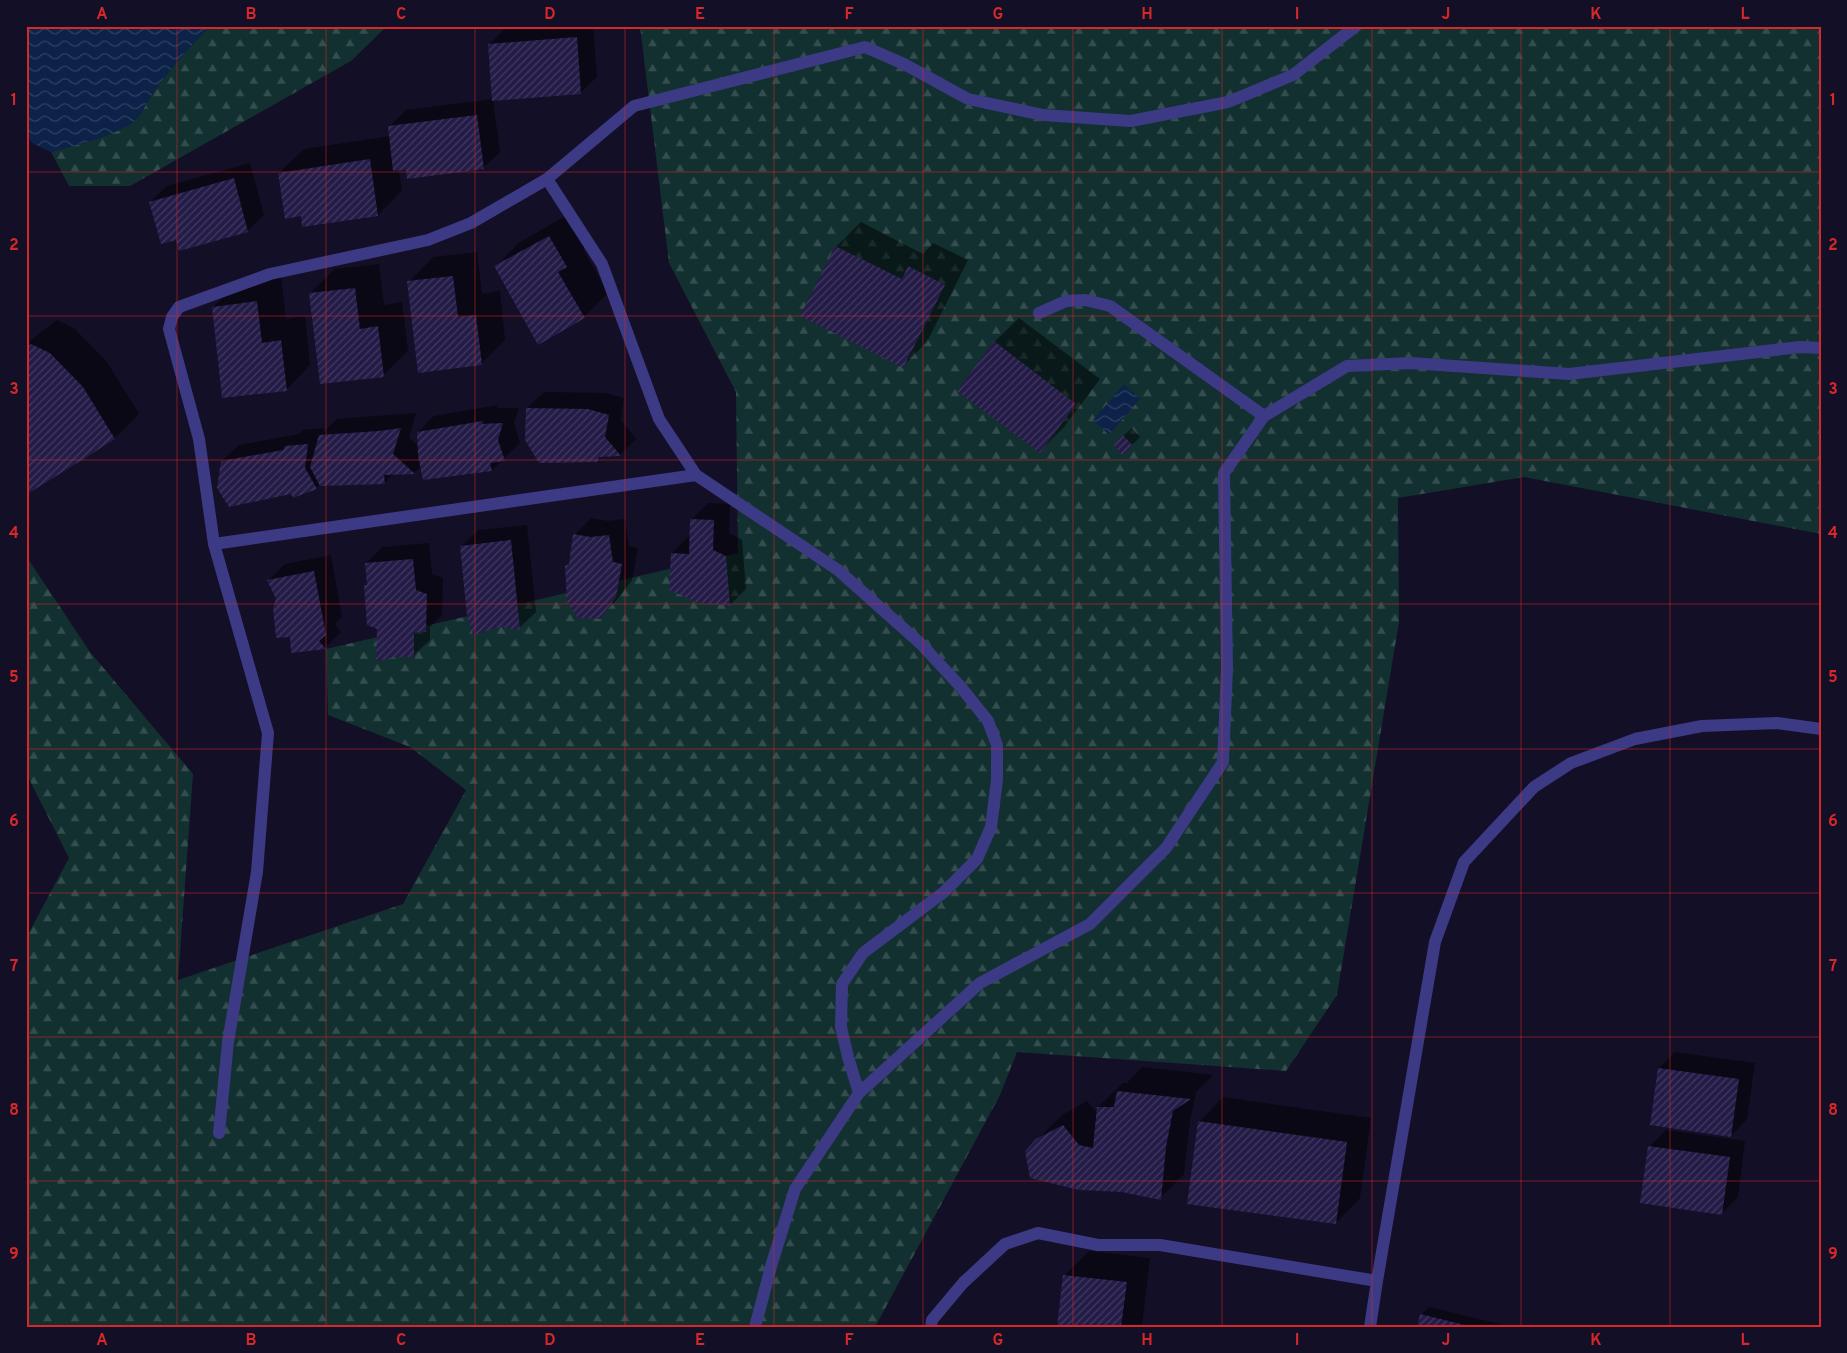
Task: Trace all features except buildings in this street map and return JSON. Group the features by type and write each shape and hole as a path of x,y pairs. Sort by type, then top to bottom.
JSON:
{"street":[{"path":"219,1133 228,1042 257,872 268,733 214,544 199,439 169,329 172,317 179,307 270,274 428,240 471,223 548,180 634,106 865,47 904,64 968,100 1043,115 1131,121 1228,102 1293,75 1356,26"},
{"path":"548,180 602,264 659,419 696,475 845,576 921,644 960,686 988,721 997,744 997,780 991,827 977,858 944,892 864,953 842,984 841,1027 859,1093"},
{"path":"1040,313 1066,301 1085,300 1110,306 1264,416"},
{"path":"755,1327 794,1189 859,1093 980,983 1090,924 1166,848 1223,762 1227,669 1224,473 1264,416 1347,366 1410,363 1569,374 1800,347 1821,348"},
{"path":"214,544 696,475"},
{"path":"1370,1327 1435,942 1464,862 1534,787 1571,763 1636,739 1702,726 1777,724 1821,729"},
{"path":"931,1327 932,1320 963,1283 1005,1244 1038,1233 1098,1245 1160,1245 1377,1280"}],"green space":[{"path":"210,26 387,26 351,61 130,186 69,186 51,152 120,130 136,119 173,67"},
{"path":"640,26 1821,26 1821,534 1524,477 1398,498 1399,622 1337,995 1286,1071 1017,1052 1000,1095 875,1327 26,1327 26,938 69,858 26,773 26,556 90,652 193,774 178,980 403,904 466,790 410,747 328,715 326,649 738,553 736,392 669,263"}],"water":[{"path":"26,26 210,26 173,67 136,119 120,130 51,152 32,143 26,134"},
{"path":"1124,384 1140,399 1109,435 1093,420"}]}
